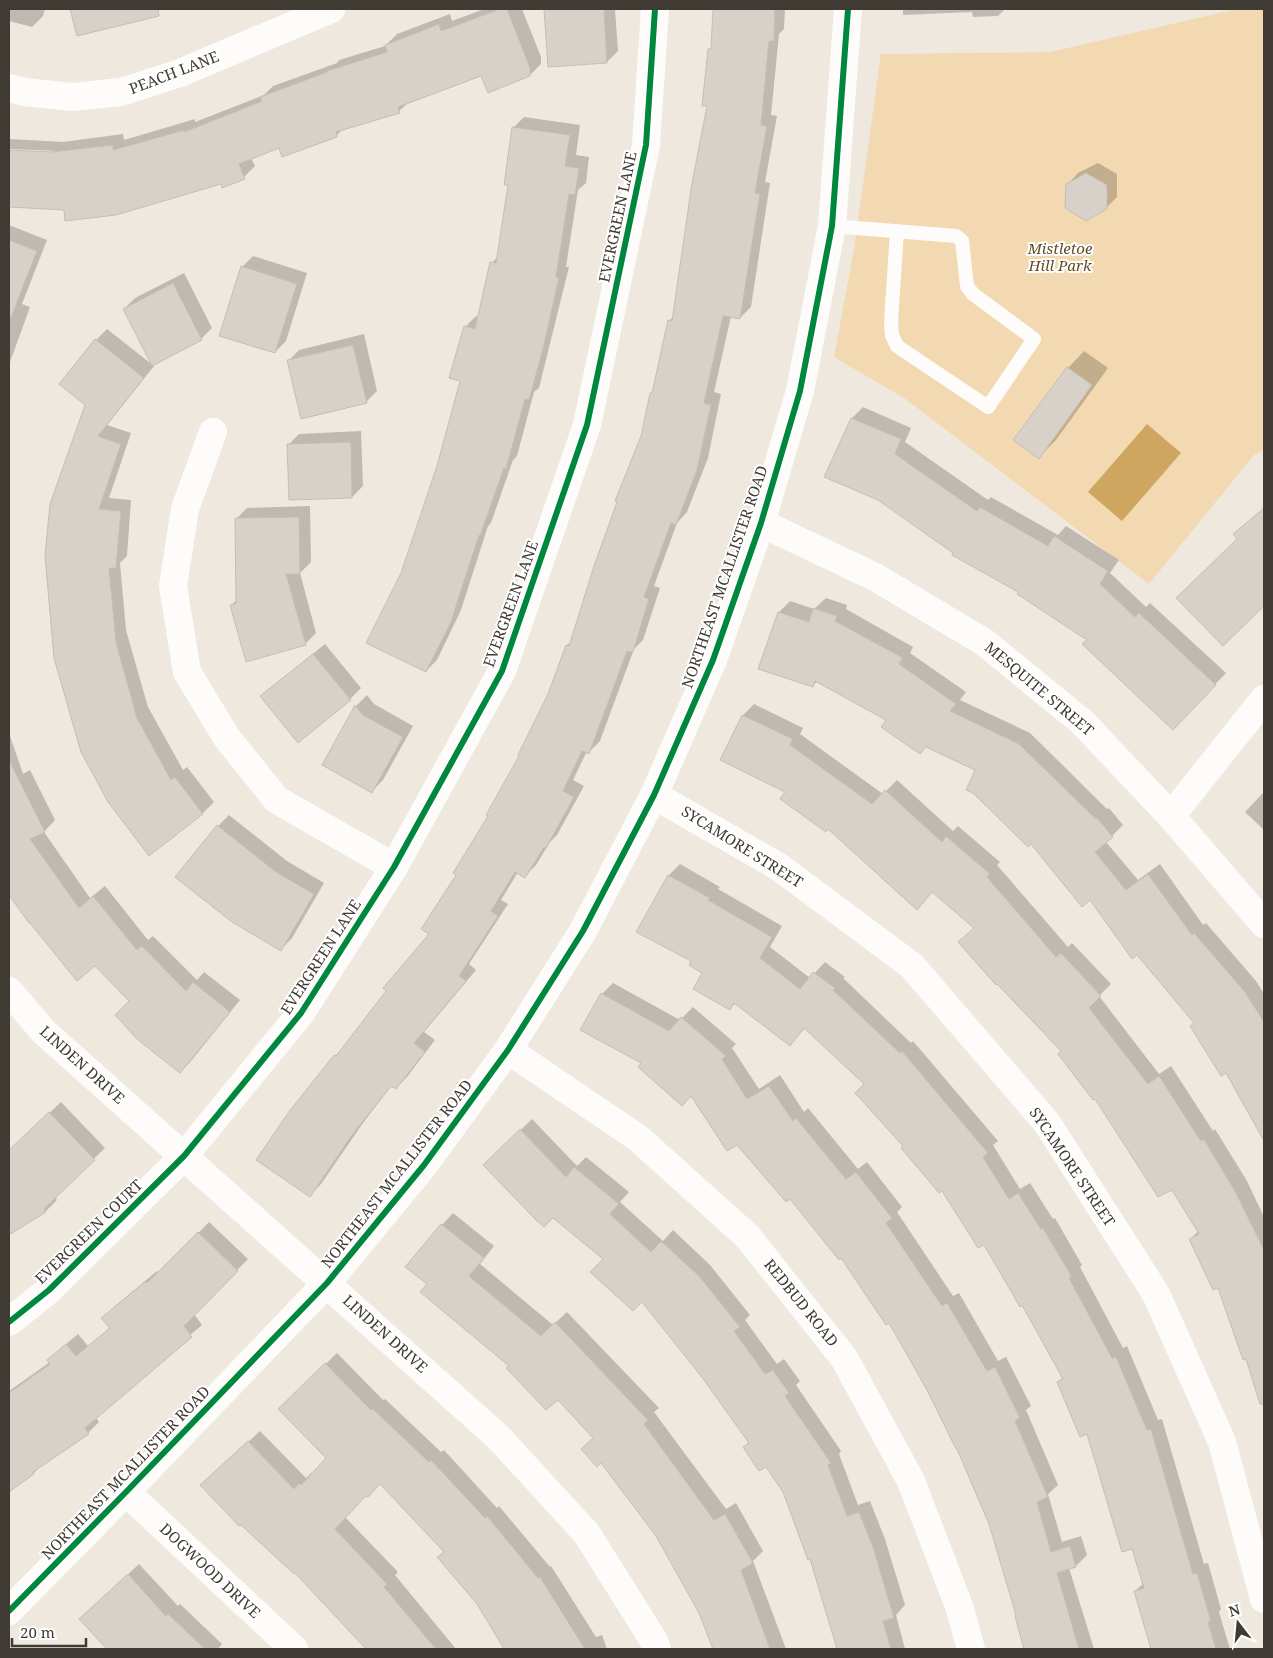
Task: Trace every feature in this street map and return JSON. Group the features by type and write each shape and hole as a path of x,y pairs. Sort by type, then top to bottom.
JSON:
{"street":[{"name":"PEACH LANE","path":"9,88 25,92 72,97 120,92 180,72 331,9"},
{"name":"EVERGREEN LANE","path":"184,1156 301,1013 394,867 502,671 587,424 646,145 655,9"},
{"name":"NORTHEAST MCALLISTER ROAD","path":"9,1611 327,1283 424,1165 508,1050 583,931 654,795 713,660 761,523 800,391 832,226 848,9"},
{"path":"213,432 185,510 173,586 188,672 227,738 277,800 394,867"},
{"name":"MESQUITE STREET","path":"761,523 876,577 984,642 1082,722 1171,816 1264,924"},
{"path":"1171,816 1264,699"},
{"name":"SYCAMORE STREET","path":"654,795 779,867 912,966 1047,1123 1156,1294 1222,1442 1264,1599"},
{"name":"LINDEN DRIVE","path":"9,991 43,1031 498,1437 587,1534 654,1640 657,1649"},
{"name":"REDBUD ROAD","path":"508,1050 638,1138 747,1236 844,1358 911,1481 960,1609 971,1649"},
{"name":"EVERGREEN COURT","path":"9,1322 49,1290 184,1156"},
{"name":"DOGWOOD DRIVE","path":"126,1492 294,1649"}],"lane":[{"path":"832,226 897,231 956,236 962,241 967,286 973,294 1034,339 988,408 897,346 892,335 891,322 897,231"}],"green space":[{"name":"Mistletoe Hill Park","path":"1237,9 1264,9 1264,450 1254,455 1149,584 904,398 834,357 854,249 881,54 1050,52"}],"shaded area":[{"path":"1147,424 1181,453 1122,521 1088,492"}],"building":[{"path":"70,9 158,9 159,16 77,36"},
{"path":"500,9 507,9 530,68 530,76 488,93 481,76 398,107 400,113 336,132 337,137 282,157 279,148 239,164 245,179 222,188 221,184 116,215 65,221 64,210 9,207 9,150 51,152 113,145 113,150 184,130 184,132 262,101 260,97 327,71 387,52 385,45 439,24 441,31"},
{"path":"544,9 604,9 607,63 548,67"},
{"path":"713,9 775,9 774,41 769,41 761,125 767,126 755,193 760,194 740,319 723,316 704,403 711,405 697,470 676,525 671,523 644,597 649,599 633,652 627,651 589,754 582,751 563,791 574,797 546,848 544,847 525,878 515,872 491,911 498,916 459,976 466,981 414,1043 425,1052 396,1089 391,1086 352,1135 310,1197 256,1160 288,1113 334,1055 336,1056 386,991 383,988 429,934 421,929 456,875 453,873 488,816 486,815 519,756 548,694 566,645 569,646 594,566 617,502 615,501 641,436 668,320 672,321 692,183 707,106 702,106 708,49 711,49"},
{"path":"512,127 570,135 565,166 579,168 575,195 569,194 556,277 559,278 529,400 525,399 506,469 504,468 479,535 451,622 426,672 366,643 401,573 437,466 460,381 449,378 464,326 475,329 490,262 496,263 508,185 504,185"},
{"path":"1086,173 1107,185 1107,209 1086,221 1065,208 1066,184"},
{"path":"9,240 37,251 10,320 9,320"},
{"path":"241,266 297,284 275,353 219,336"},
{"path":"173,283 202,340 152,366 123,309"},
{"path":"95,339 144,378 98,436 121,444 99,509 121,511 116,568 109,568 116,642 137,718 171,780 175,777 203,814 149,856 108,802 81,752 54,658 45,556 50,504 85,405 59,384"},
{"path":"353,345 367,403 301,419 287,360"},
{"path":"1067,367 1092,385 1039,459 1013,440"},
{"path":"851,418 901,439 895,454 977,511 980,507 1048,546 1054,536 1108,571 1100,584 1135,617 1139,613 1216,685 1173,730 1082,644 1087,640 1017,594 1018,592 952,555 953,553 878,500 824,477"},
{"path":"351,442 352,498 289,500 287,444"},
{"path":"1264,508 1264,606 1223,646 1176,598 1237,539 1233,534"},
{"path":"299,517 300,574 286,574 306,645 246,662 230,605 236,603 235,518"},
{"path":"813,608 837,616 835,621 903,658 899,664 956,704 950,711 1019,744 1097,818 1113,837 1095,852 1126,890 1148,874 1192,935 1194,933 1245,992 1264,1022 1264,1141 1226,1073 1221,1076 1190,1026 1194,1023 1137,955 1132,959 1090,900 1082,907 1031,844 1028,847 973,793 966,790 975,770 926,747 920,754 881,727 886,720 815,681 813,687 758,669 778,612 809,622"},
{"path":"313,654 351,700 298,743 260,696"},
{"path":"355,705 363,715 403,737 372,793 322,765"},
{"path":"742,715 793,739 790,745 872,804 885,790 942,842 946,836 990,874 987,877 1056,957 1061,953 1101,996 1089,1008 1148,1084 1159,1076 1201,1141 1204,1139 1236,1193 1264,1250 1264,1404 1260,1404 1246,1359 1243,1360 1218,1288 1213,1290 1189,1239 1199,1234 1172,1190 1158,1197 1095,1099 1093,1100 1058,1054 1061,1051 996,985 958,942 974,928 932,892 917,910 828,829 826,832 780,799 785,792 720,760"},
{"path":"9,760 45,832 30,839 79,908 93,896 137,950 142,946 186,991 193,982 230,1012 180,1073 138,1040 115,1015 129,1001 95,966 77,981 29,923 9,895"},
{"path":"217,825 276,872 314,894 281,951 232,922 175,877"},
{"path":"668,875 710,898 708,900 772,937 760,958 800,989 813,972 835,988 833,990 900,1053 902,1051 988,1153 983,1157 1009,1199 1018,1193 1041,1229 1043,1228 1072,1277 1069,1278 1112,1358 1116,1357 1147,1430 1151,1429 1193,1574 1197,1573 1211,1621 1208,1622 1216,1649 1151,1649 1134,1591 1144,1588 1132,1549 1122,1552 1087,1434 1080,1437 1057,1382 1063,1379 1022,1305 1020,1307 984,1245 978,1248 942,1191 939,1193 901,1148 903,1146 855,1093 864,1084 804,1028 790,1046 734,1003 730,1010 693,989 702,973 689,965 691,961 636,932"},
{"path":"601,993 669,1031 681,1017 726,1056 722,1059 747,1099 769,1086 793,1121 796,1118 846,1179 856,1172 892,1218 886,1223 942,1306 947,1303 987,1371 995,1367 1020,1418 1015,1421 1048,1497 1037,1502 1051,1552 1070,1546 1076,1567 1057,1573 1079,1649 1024,1649 989,1524 957,1449 927,1390 889,1323 886,1325 841,1258 839,1260 790,1199 786,1202 737,1145 727,1151 691,1096 682,1106 638,1067 641,1063 580,1030"},
{"path":"49,1112 95,1160 44,1209 46,1212 9,1235 9,1150"},
{"path":"520,1129 566,1177 574,1167 619,1204 610,1214 651,1252 661,1241 699,1276 740,1327 734,1331 765,1374 773,1370 789,1393 785,1396 831,1463 828,1465 847,1516 859,1512 874,1550 894,1618 883,1621 891,1649 837,1649 810,1559 808,1560 783,1492 766,1467 759,1471 743,1447 749,1443 701,1376 642,1302 633,1311 590,1272 603,1259 553,1218 544,1227 483,1165"},
{"path":"441,1224 484,1258 469,1276 541,1336 555,1322 648,1420 644,1424 714,1520 725,1514 753,1563 741,1570 770,1649 713,1649 699,1613 656,1536 601,1463 597,1467 581,1449 593,1438 558,1400 546,1410 506,1368 509,1366 420,1292 427,1284 405,1267"},
{"path":"198,1232 238,1271 184,1326 192,1337 85,1428 89,1434 33,1472 34,1474 9,1492 9,1393 50,1364 47,1360 66,1344 76,1356 110,1328 101,1318 146,1281 147,1283"},
{"path":"325,1363 371,1410 373,1409 429,1462 431,1460 485,1518 487,1516 538,1578 540,1577 585,1649 504,1649 477,1604 437,1557 444,1552 380,1484 335,1529 387,1584 384,1587 436,1649 366,1649 295,1573 241,1525 239,1526 200,1485 248,1441 294,1489 299,1483 301,1485 326,1458 278,1409"},
{"path":"128,1574 166,1616 168,1614 205,1649 107,1649 79,1619"}],"cycle path":[{"path":"9,1322 49,1290 184,1156 301,1013 394,867 502,671 587,425 646,145 655,9"},
{"path":"9,1611 327,1283 424,1165 508,1050 583,931 654,795 713,660 761,523 800,391 832,226 848,9"}]}
